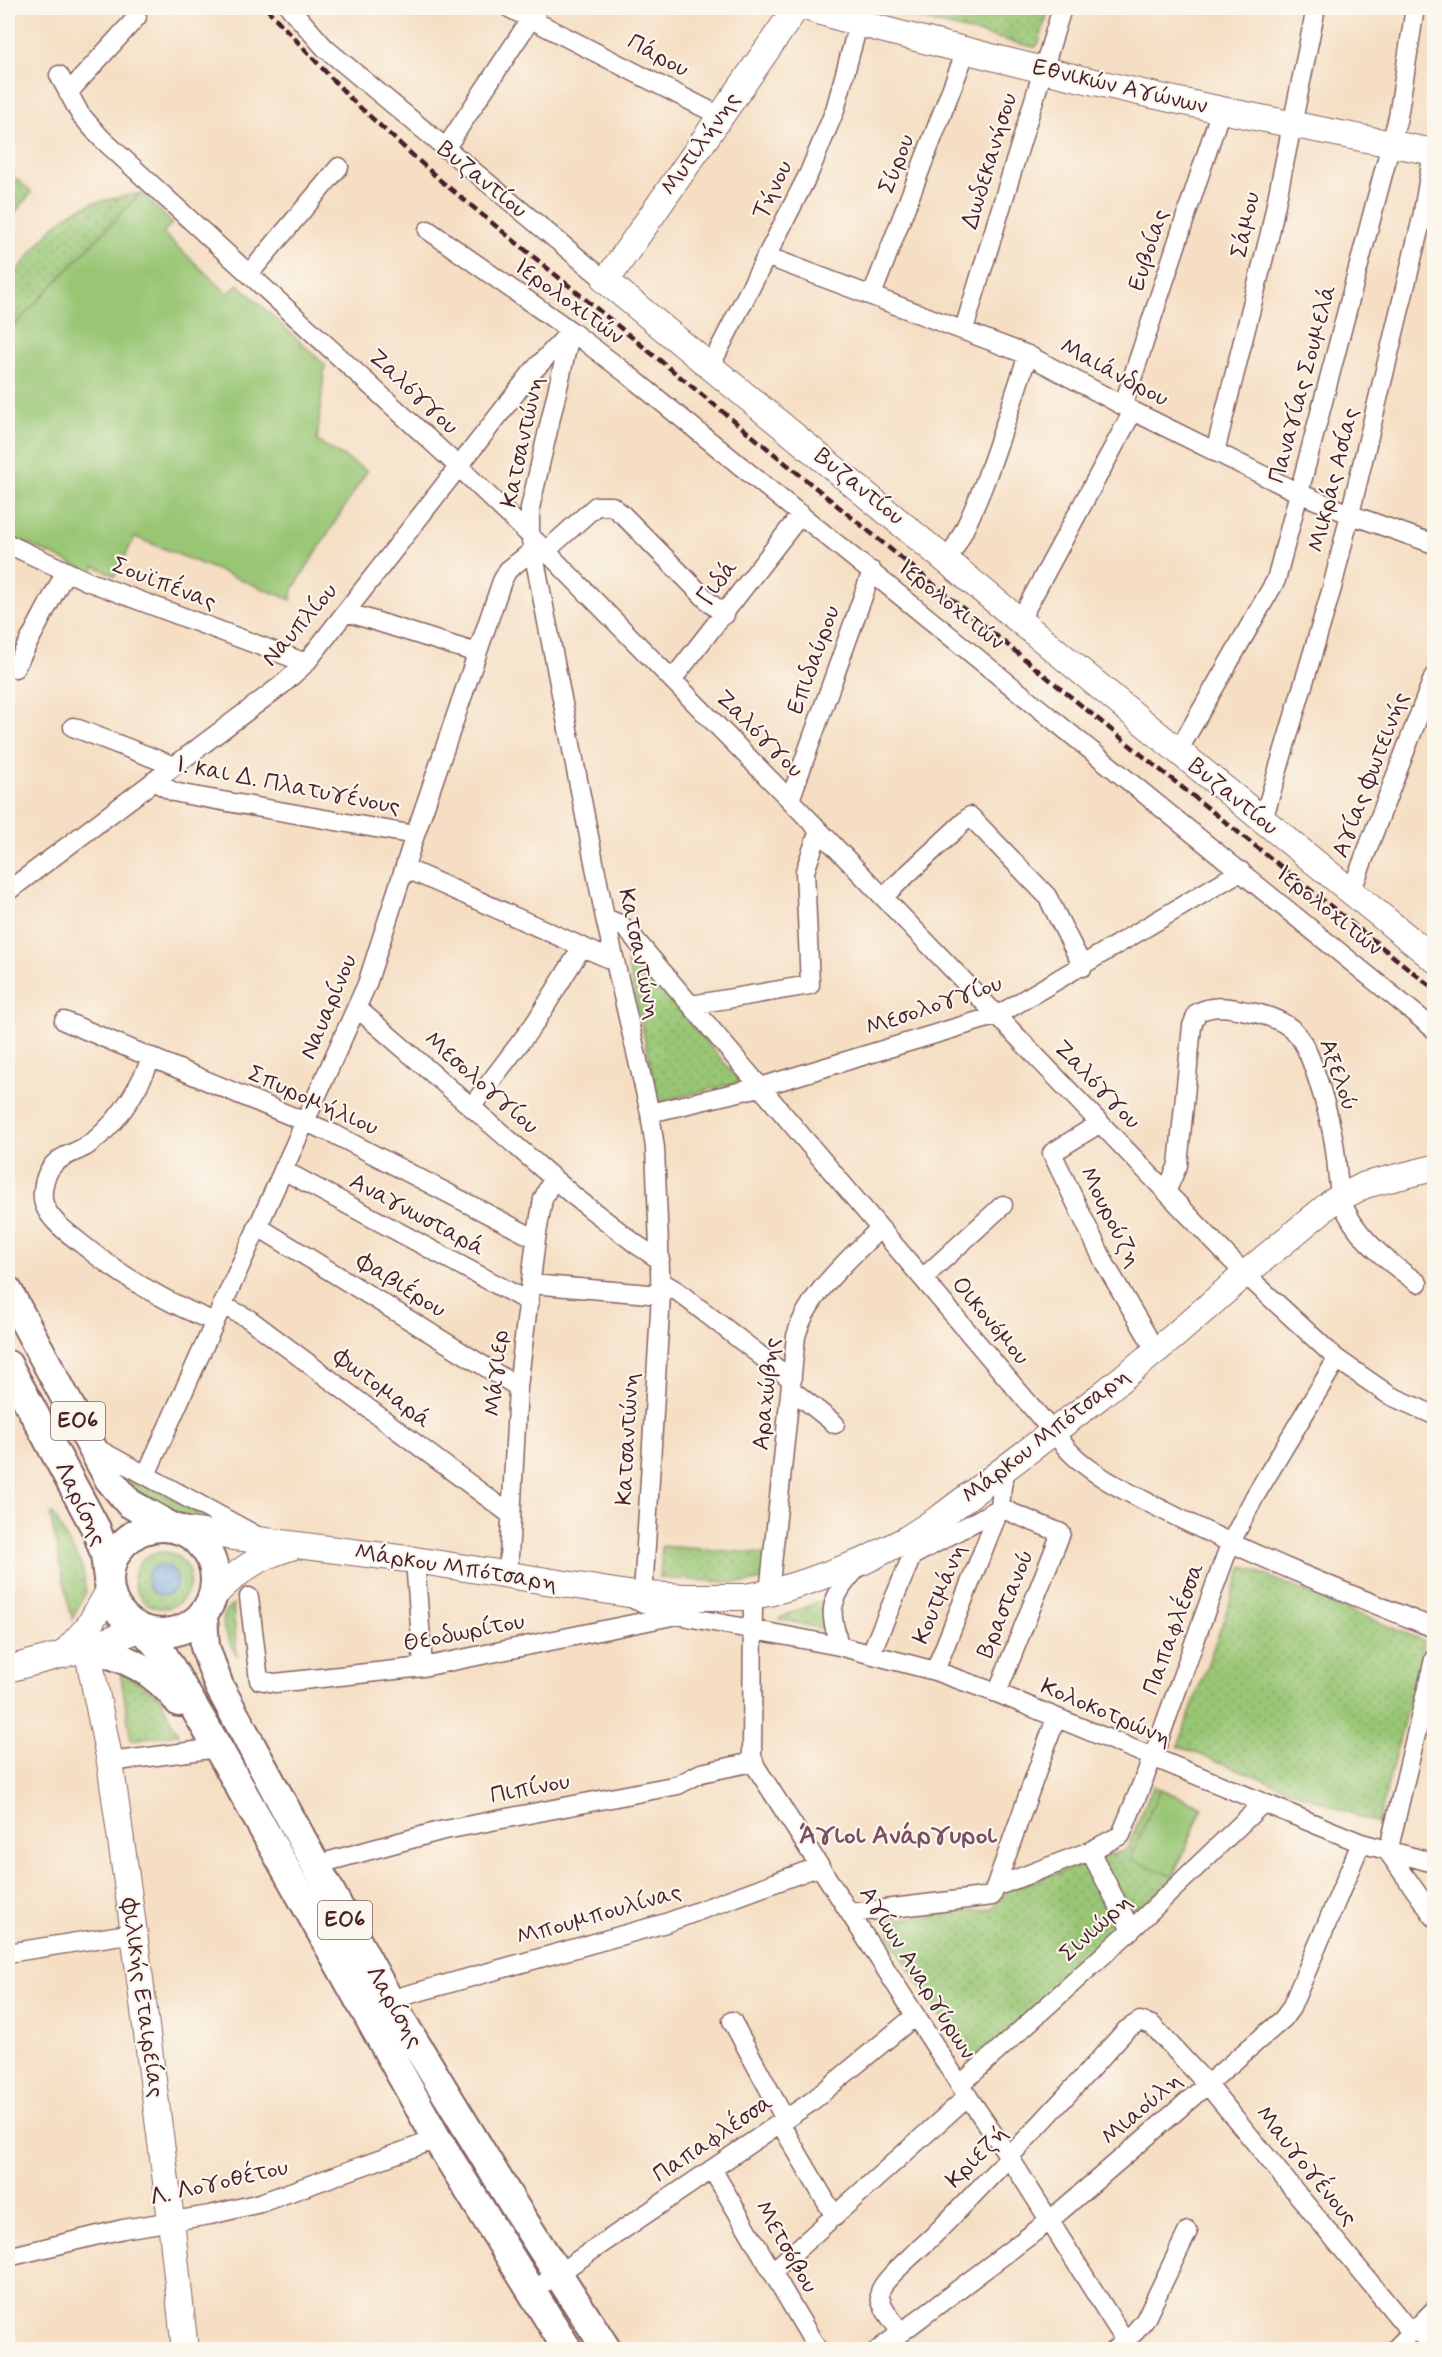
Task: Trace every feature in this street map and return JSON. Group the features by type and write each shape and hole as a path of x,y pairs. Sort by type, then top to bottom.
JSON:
{"main road":[{"name":"Λαρίσης","path":"8,1291 109,1479 123,1497 146,1514 177,1529"},
{"name":"Λαρίσης","path":"8,1365 96,1529 105,1554 109,1588"},
{"path":"109,1588 111,1562 124,1542 143,1530 158,1527 177,1529"},
{"name":"ΕΟ6","path":"177,1529 194,1538 208,1555 215,1577 208,1605"},
{"name":"ΕΟ6","path":"109,1588 118,1612 129,1623 142,1630"},
{"name":"Λαρίσης","path":"208,1605 205,1647 215,1677 315,1865 389,2000 557,2274 607,2349"},
{"path":"142,1630 159,1634 177,1632 189,1627 208,1605"},
{"name":"Λαρίσης","path":"142,1630 163,1653 437,2139 568,2349"},
{"path":"75,1652 125,1659 153,1674 172,1692 197,1727 218,1748"}],"street":[{"name":"Βυζαντίου","path":"290,8 325,48 445,149 948,560 1178,752 1434,959"},
{"name":"Πάρου","path":"509,8 535,13 720,116"},
{"name":"Μυτιλήνης","path":"606,280 796,8"},
{"name":"Εθνικών Αγώνων","path":"809,8 858,25 1043,70 1292,125 1434,150"},
{"name":"Δωδεκανήσου","path":"964,329 1062,8"},
{"name":"Σάμου","path":"1215,452 1270,233 1316,8"},
{"name":"Παναγίας Σουμελά","path":"1178,752 1272,589 1398,117 1415,8"},
{"path":"445,149 535,13"},
{"path":"68,93 137,17"},
{"name":"Τήνου","path":"710,367 809,173 835,110 858,25"},
{"name":"Σύρου","path":"872,295 966,51"},
{"name":"Ζαλόγγου","path":"59,75 80,114 101,138 458,466 790,800 1245,1274 1337,1359 1389,1395 1434,1415"},
{"name":"Ευβοίας","path":"1020,620 1128,408 1221,110"},
{"name":"Μικράς Ασίας","path":"1263,820 1332,588 1422,218 1434,150"},
{"path":"249,274 339,167"},
{"name":"Ιερολοχιτών","path":"428,231 571,331 872,571 1434,1029"},
{"name":"Μαιάνδρου","path":"766,256 1028,355 1128,408 1299,493 1349,514 1434,544"},
{"name":"Ναυπλίου","path":"8,891 283,684 306,663 533,371 571,331"},
{"name":"Κατσαντώνη","path":"571,331 530,508 605,918 650,1113 656,1158 661,1288 643,1595"},
{"path":"948,560 964,533 985,480 1028,355"},
{"name":"Ναυαρίνου","path":"146,1475 357,1008 386,930 477,653 508,570 536,546 596,506 612,506 725,615"},
{"name":"Γιδά","path":"672,680 725,615 801,514"},
{"name":"Σουϊπένας","path":"8,544 66,571 306,663"},
{"path":"15,668 66,571"},
{"name":"Επιδαύρου","path":"790,800 872,571"},
{"path":"346,612 477,653"},
{"name":"Αγίας Φωτεινής","path":"1351,891 1434,676"},
{"path":"73,727 174,766"},
{"name":"Ι. και Δ. Πλατυγένους","path":"153,781 174,792 188,795 415,836"},
{"path":"883,897 970,816 1047,896 1083,967"},
{"path":"691,1005 810,986 805,872 819,830"},
{"path":"405,868 614,961"},
{"name":"Μεσολογγίου","path":"650,1113 759,1088 998,1016 1241,871"},
{"name":"Οικονόμου","path":"605,918 620,924 628,931 759,1088 1076,1458 1096,1474 1230,1544 1434,1628"},
{"path":"471,1106 534,1023 582,947"},
{"name":"Αξελού","path":"1166,1192 1178,1166 1194,1020 1197,1013 1203,1009 1221,1007 1270,1017 1286,1025 1299,1036 1306,1052 1330,1124 1341,1196 1347,1213 1367,1239 1386,1258 1418,1283"},
{"name":"Μεσολογγίου","path":"357,1008 553,1178 610,1225 660,1260"},
{"name":"Σπυρομήλιου","path":"64,1021 305,1122 391,1162 536,1239"},
{"path":"152,1057 136,1090 119,1113 89,1144 59,1160 50,1169 45,1182 43,1200 52,1218 89,1251 131,1280 184,1309 215,1322"},
{"name":"Μουρούζη","path":"1100,1123 1052,1153 1105,1264 1156,1351"},
{"name":"Μάρκου Μπότσαρη","path":"177,1529 415,1560 643,1595 686,1597 761,1594 806,1582 864,1561 941,1517 1156,1351 1317,1212 1341,1196 1374,1182 1434,1168"},
{"name":"Αναγνωσταρά","path":"283,1170 529,1302"},
{"name":"Μάγιερ","path":"508,1576 518,1387 536,1239 543,1199 553,1178"},
{"path":"923,1278 1003,1205"},
{"name":"Φαβιέρου","path":"257,1226 518,1387"},
{"name":"Αραχώβης","path":"761,1594 792,1385 796,1336 800,1321 826,1284 879,1229"},
{"path":"531,1284 661,1288 677,1291 792,1385 835,1424"},
{"name":"Φωτομαρά","path":"222,1305 249,1319 511,1515"},
{"name":"Παπαφλέσσα","path":"851,1913 994,1892 1121,1836 1152,1759 1230,1544 1255,1496 1337,1359"},
{"path":"89,1444 264,1540"},
{"name":"Κουτμάνη","path":"935,1671 1000,1508 1007,1467"},
{"path":"871,1653 912,1556 1000,1508"},
{"name":"Βραστανού","path":"997,1693 1060,1533 1000,1508"},
{"path":"208,1605 256,1560 300,1545"},
{"path":"415,1560 423,1667"},
{"path":"839,1646 833,1618 834,1602 846,1581 864,1561"},
{"path":"75,1652 109,1588"},
{"name":"Μάρκου Μπότσαρη","path":"612,1592 677,1615 752,1629"},
{"path":"753,1762 752,1629 761,1594"},
{"name":"Θεοδωρίτου","path":"249,1596 259,1680 275,1683 423,1667 677,1615"},
{"name":"Κολοκοτρώνη","path":"752,1629 871,1653 935,1671 997,1693 1152,1759 1361,1843 1434,1863"},
{"path":"8,1669 75,1652 142,1630"},
{"name":"Φιλικής Εταιρείας","path":"75,1652 110,1762 171,2220 185,2349"},
{"path":"1434,1659 1388,1852 1434,1917"},
{"path":"994,1892 1056,1718"},
{"path":"110,1762 218,1748"},
{"name":"Πιπίνου","path":"315,1865 440,1831 678,1785 701,1773 753,1762"},
{"name":"Αγίων Αναργύρων","path":"753,1762 915,2016 1010,2158 1124,2346"},
{"name":"Σινιώρη","path":"773,2271 835,2217 1263,1803"},
{"name":"Μιαούλη","path":"878,2349 1049,2221 1287,2015 1361,1843"},
{"path":"1090,1851 1131,1930"},
{"name":"Μπουμπουλίνας","path":"389,2000 666,1923 820,1866"},
{"path":"8,1953 134,1933"},
{"name":"Παπαφλέσσα","path":"531,2292 812,2102 915,2016"},
{"path":"732,2021 835,2217"},
{"name":"Μαυγογένους","path":"1140,2021 1152,2025 1207,2084 1394,2312 1412,2331 1434,2342"},
{"name":"Κριεζή","path":"900,2331 879,2300 881,2287 1010,2158 1126,2030 1140,2021"},
{"name":"Λ. Λογοθέτου","path":"8,2257 123,2229 210,2215 260,2203 437,2139"},
{"name":"Μετσόβου","path":"712,2169 818,2349"},
{"path":"1124,2346 1145,2320 1188,2231"},
{"path":"1394,2349 1434,2310"}],"green space":[{"path":"887,8 1049,8 1039,42 1036,47 1033,47 909,16"},
{"path":"8,172 32,192 8,221"},
{"path":"141,193 8,332 8,282 54,226 72,212 93,203"},
{"path":"141,193 172,223 163,233 228,294 238,284 325,365 317,441 367,471 293,589 291,600 135,537 115,576 95,566 92,573 8,535 8,332"},
{"path":"638,958 740,1082 659,1102 627,961"},
{"path":"118,1469 224,1527 176,1515 137,1493"},
{"path":"52,1513 82,1566 86,1592 72,1619 50,1516"},
{"path":"662,1546 766,1554 763,1580 744,1583 660,1578"},
{"path":"162,1552 177,1557 185,1565 190,1580 185,1595 177,1603 162,1608 147,1603 139,1595 134,1580 139,1565 147,1557"},
{"path":"1243,1566 1424,1641 1378,1824 1178,1746"},
{"path":"822,1600 823,1629 780,1619 782,1617"},
{"path":"233,1604 237,1657 223,1627 224,1612"},
{"path":"120,1671 159,1696 178,1734 131,1740"},
{"path":"1153,1786 1203,1807 1173,1878 971,2064 889,1936 889,1920 992,1909 1008,1890 1127,1849"},
{"path":"1160,1789 1202,1807 1173,1876 1130,1859"}],"water":[{"path":"162,1565 173,1569 177,1580 173,1591 162,1595 151,1591 147,1580 151,1569"}],"railway":[{"path":"266,8 352,100 441,181 1148,760 1434,989"}],"district":[{"name":"Άγιοι Ανάργυροι","path":"898,1836"}]}
